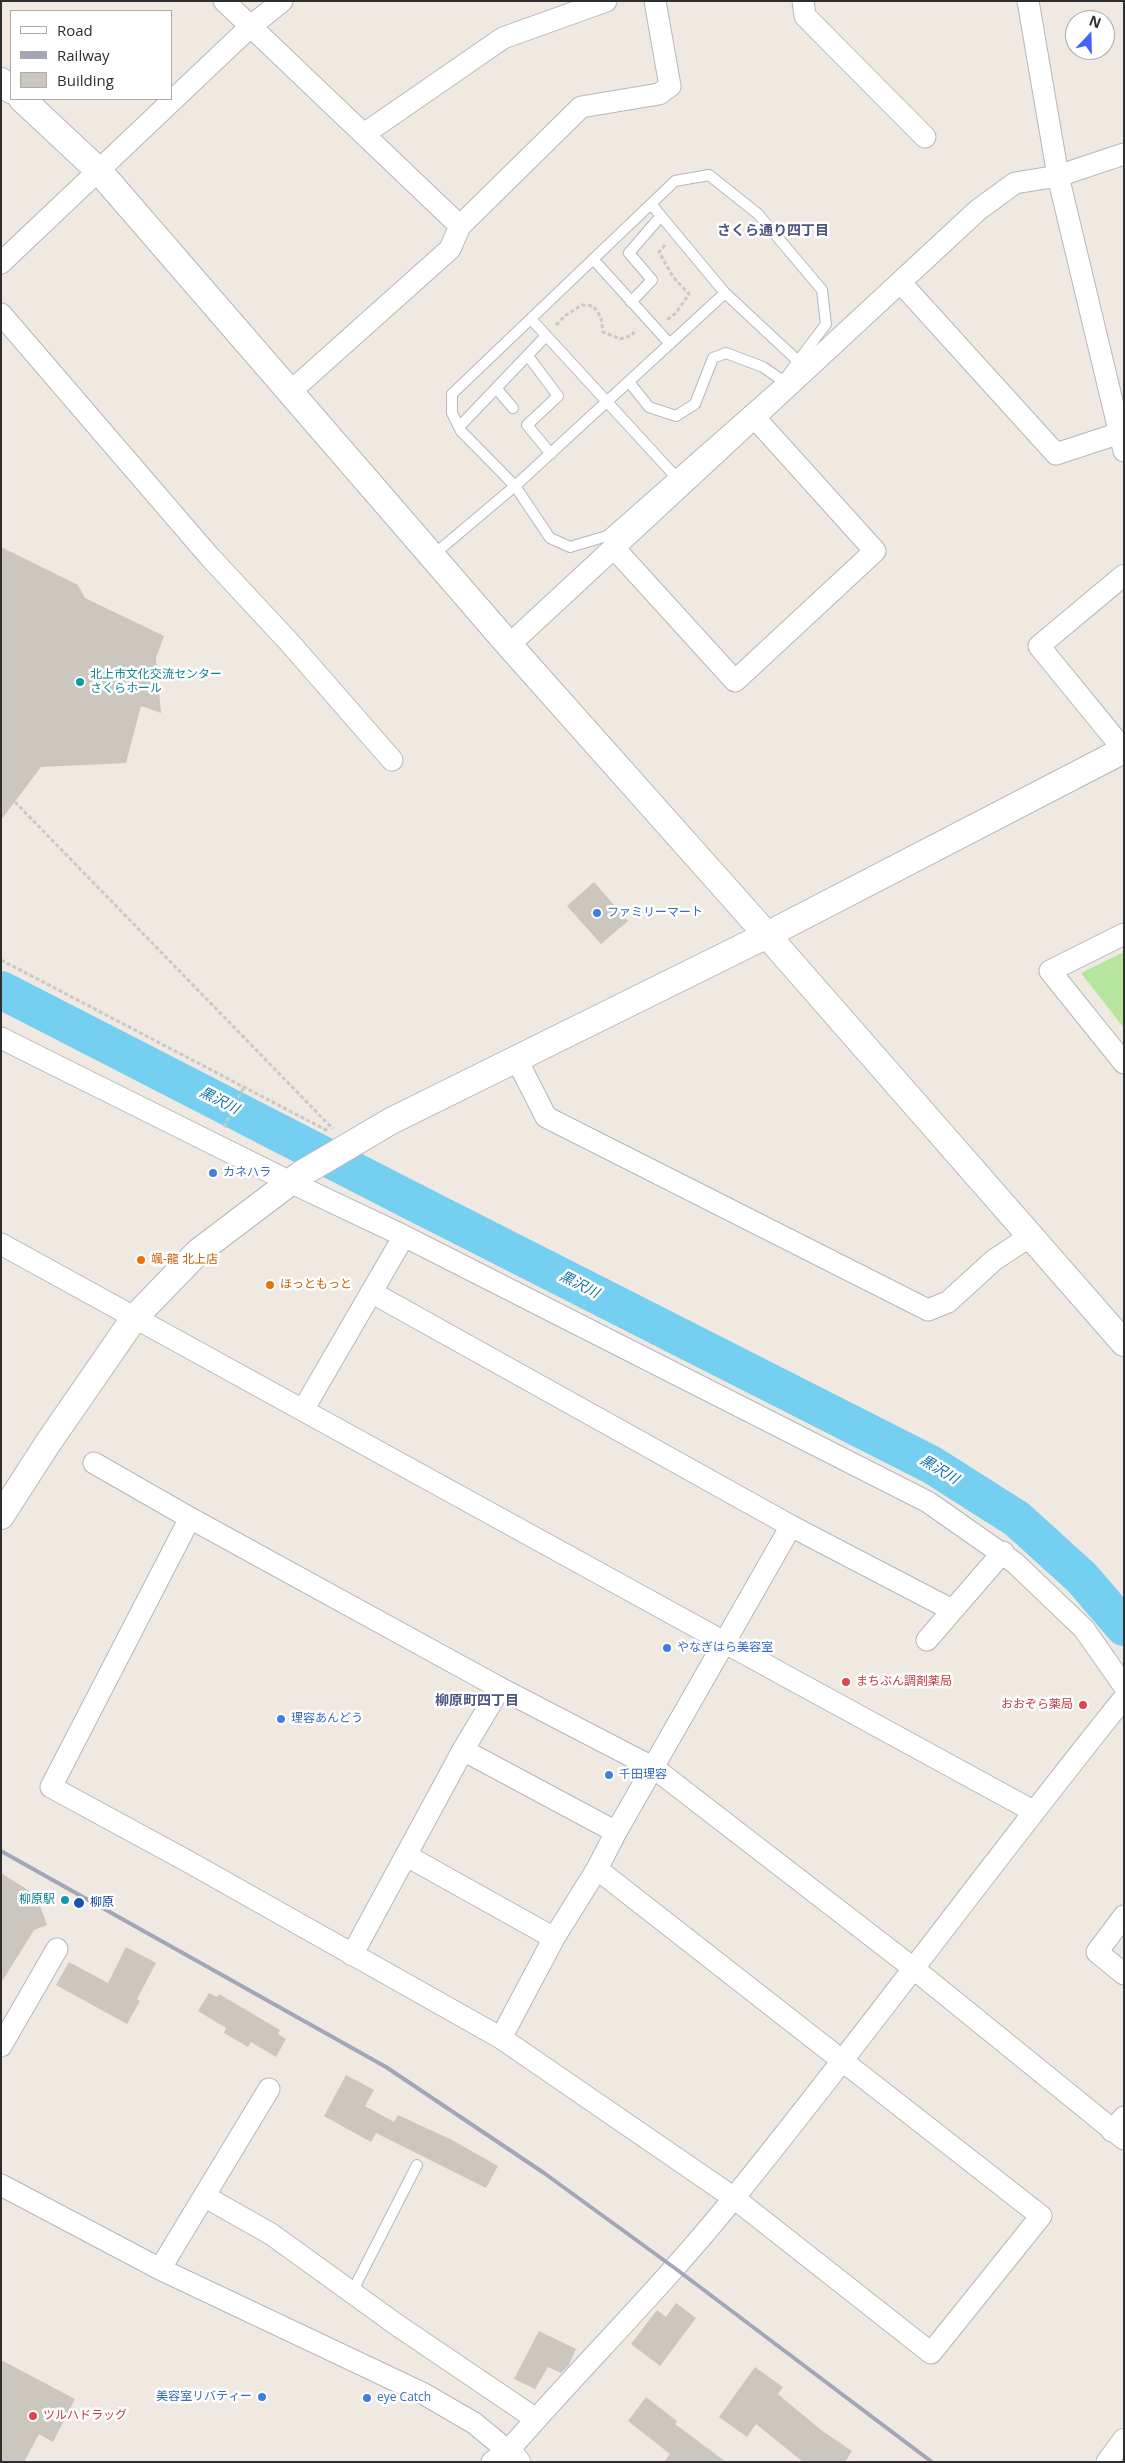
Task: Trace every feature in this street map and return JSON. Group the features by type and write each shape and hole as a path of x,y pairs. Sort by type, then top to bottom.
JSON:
{"street":[{"path":"224,1 460,226"},
{"path":"1,263 250,27 282,1"},
{"path":"364,134 503,38 606,1"},
{"path":"290,392 450,249 460,226 581,107 659,94 670,86 655,1"},
{"path":"803,1 805,16 925,137"},
{"path":"901,283 1056,454 1122,442 1058,176 1028,1"},
{"path":"23,100 99,171 509,645 1124,1343"},
{"path":"509,645 978,210 1015,183 1058,176 1124,154"},
{"path":"1,314 209,556 289,642 392,760"},
{"path":"614,548 734,682 875,550 755,418"},
{"path":"1,1516 48,1442 135,1316 198,1252 347,1141 517,1060 766,935 1124,750 1040,646 1124,575"},
{"path":"1124,934 1050,971 1124,1063"},
{"path":"1,1038 215,1144 295,1178 404,1236 928,1502 1003,1552 1084,1629 1124,1686"},
{"path":"517,1060 546,1117 928,1310 948,1302 994,1260 1029,1237"},
{"path":"303,1410 404,1236"},
{"path":"1,1244 420,1472 724,1644 1033,1811"},
{"path":"371,1292 791,1526 952,1610"},
{"path":"94,1463 190,1518 500,1688 654,1768 1120,2129"},
{"path":"190,1518 51,1787 500,2038 734,2198 931,2353 1041,2216 597,1870"},
{"path":"500,2038 554,1938 597,1870 616,1832 791,1526"},
{"path":"927,1640 1003,1552"},
{"path":"352,1955 500,1688"},
{"path":"1,2185 160,2269 424,2394 474,2423 506,2458 536,2420 676,2268 734,2198 841,2062 1033,1811 1124,1698"},
{"path":"464,1750 616,1832"},
{"path":"407,1856 554,1938"},
{"path":"1124,1916 1096,1952 1124,1974"},
{"path":"1,2046 57,1950"},
{"path":"160,2269 269,2089"},
{"path":"204,2196 271,2234 536,2420"},
{"path":"1107,2462 1124,2439"}],"lane":[{"path":"709,175 758,214 822,290 826,324 783,382 607,536 570,547 550,538 516,486 458,427 452,413 452,394 593,259 675,181 709,175"},
{"path":"651,204 726,293 798,361"},
{"path":"631,302 652,280 629,252 662,216"},
{"path":"593,259 670,344"},
{"path":"432,556 516,486 726,293"},
{"path":"531,319 675,476"},
{"path":"458,427 546,336"},
{"path":"629,382 649,407 676,416 696,404 713,358 726,353 763,367 783,382"},
{"path":"528,356 558,396 528,425 551,454"},
{"path":"496,388 513,408"},
{"path":"352,2292 417,2165"}],"path":[{"path":"656,329 676,312 689,294 673,277 659,252 676,233"},
{"path":"546,336 566,315 582,304 593,306 601,317 603,332 620,339 632,335 644,316"},
{"path":"15,802 347,1141"},
{"path":"1,960 347,1141"},
{"path":"215,1144 244,1087"}],"green space":[{"path":"1124,952 1124,1028 1081,973"}],"building":[{"name":"北上市文化交流センター さくらホール","path":"1,547 78,585 85,598 164,636 156,658 161,713 141,706 126,763 41,767 1,820"},
{"name":"ファミリーマート","path":"594,882 628,921 601,944 567,906"},
{"path":"1,1873 36,1895 47,1925 34,1930 1,1983"},
{"path":"126,1947 156,1963 137,1999 140,2001 127,2024 56,1985 69,1962 108,1983"},
{"path":"209,1993 217,1997 219,1994 280,2030 278,2034 286,2039 276,2057 251,2042 248,2047 224,2033 226,2028 198,2011"},
{"path":"346,2075 374,2090 365,2106 394,2122 398,2115 452,2140 498,2166 486,2188 376,2133 371,2142 324,2116"},
{"path":"676,2303 696,2318 660,2366 631,2344 657,2310 666,2317"},
{"path":"539,2331 576,2349 569,2365 561,2373 548,2367 535,2389 514,2379"},
{"name":"ツルハドラッグ","path":"1,2360 75,2399 53,2442 39,2434 24,2462 1,2462"},
{"path":"755,2367 783,2387 778,2394 821,2430 852,2451 845,2462 803,2462 756,2424 747,2437 719,2417"},
{"path":"646,2397 677,2421 675,2424 726,2462 664,2462 670,2454 628,2421"}],"waterway":[{"name":"黒沢川","path":"1,990 932,1465 1017,1519 1082,1578 1124,1627"}],"railway":[{"path":"1,1851 386,2067 544,2173 676,2269 932,2462"}],"place":[{"name":"北上市文化交流センター さくらホール","path":"80,682"},
{"name":"ファミリーマート","path":"597,913"},
{"name":"カネハラ","path":"213,1173"},
{"name":"颯-龍 北上店","path":"141,1260"},
{"name":"ほっともっと","path":"270,1285"},
{"name":"やなぎはら美容室","path":"667,1648"},
{"name":"まちぶん調剤薬局","path":"846,1682"},
{"name":"おおぞら薬局","path":"1083,1705"},
{"name":"理容あんどう","path":"281,1719"},
{"name":"千田理容","path":"609,1775"},
{"name":"柳原駅","path":"65,1900"},
{"name":"柳原","path":"79,1903"},
{"name":"美容室リバティー","path":"262,2397"},
{"name":"eye Catch","path":"367,2398"},
{"name":"ツルハドラッグ","path":"33,2416"}],"district":[{"name":"さくら通り四丁目","path":"773,231"},
{"name":"柳原町四丁目","path":"477,1701"}]}
